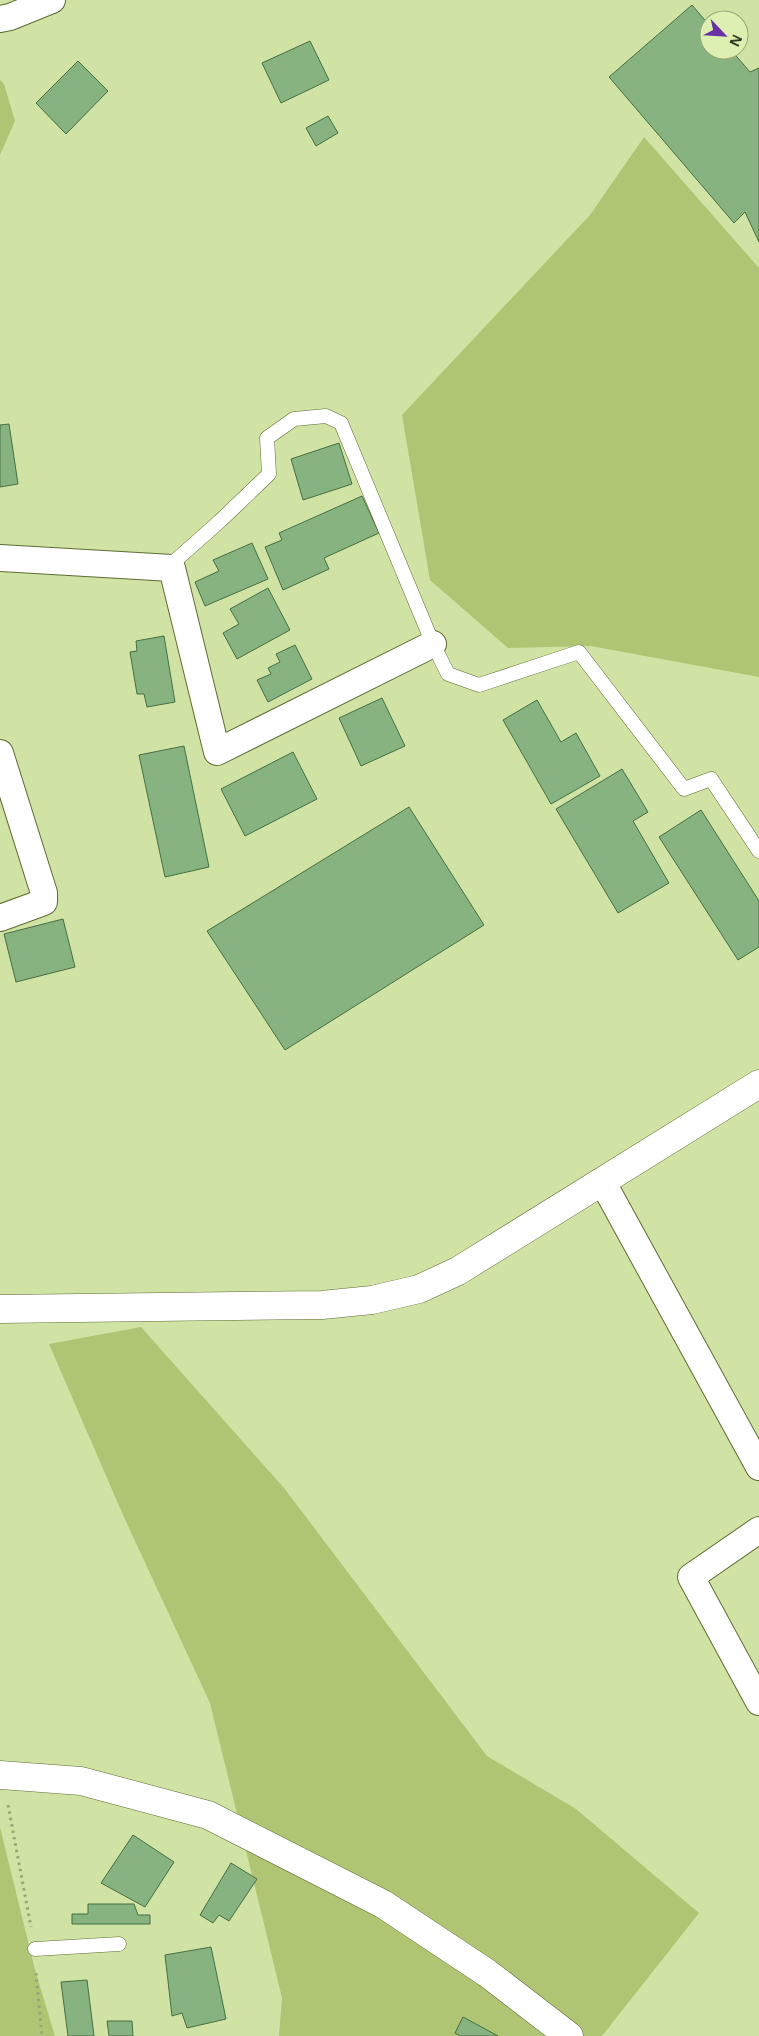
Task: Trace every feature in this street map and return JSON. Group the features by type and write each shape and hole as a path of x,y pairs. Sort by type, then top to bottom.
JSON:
{"street":[{"path":"0,19 10,17 52,0"},
{"path":"0,558 172,568 217,752 433,644"},
{"path":"0,752 44,892 44,902 0,918"},
{"path":"0,1309 322,1305 372,1300 419,1288 458,1271 759,1084"},
{"path":"602,1180 759,1467"},
{"path":"759,1530 691,1577 759,1702"},
{"path":"1,1775 81,1781 208,1815 383,1904 487,1973 569,2036"}],"lane":[{"path":"167,568 269,474 266,438 294,419 326,416 342,423 433,644 448,674 480,685 579,652 684,789 711,779 759,852"},
{"path":"34,1949 119,1944"}],"path":[{"path":"1,1775 34,1949 42,2036"}],"green space":[{"path":"0,80 4,84 15,121 0,155"},
{"path":"644,137 759,268 759,677 591,646 508,648 430,580 402,415 590,215"},
{"path":"141,1327 284,1488 487,1756 576,1809 699,1913 602,2036 279,2036 282,1998 210,1703 123,1515 49,1344"},
{"path":"0,1827 35,1970 55,2036 0,2036"}],"building":[{"path":"692,5 699,13 699,60 740,60 750,72 759,68 759,242 745,212 734,223 609,77"},
{"path":"310,41 329,80 281,103 262,63"},
{"path":"78,61 108,91 66,134 36,103"},
{"path":"328,116 338,133 316,146 306,128"},
{"path":"9,424 18,484 0,487 0,425"},
{"path":"339,443 352,484 303,500 291,459"},
{"path":"362,496 379,533 324,558 329,569 283,590 265,547 282,540 279,533"},
{"path":"252,543 268,579 205,606 195,582 219,571 213,560"},
{"path":"268,588 290,630 237,659 223,633 239,624 230,609"},
{"path":"164,636 175,702 147,707 144,694 137,694 130,652 137,651 136,641"},
{"path":"295,645 312,679 268,702 257,680 271,674 268,668 280,662 276,654"},
{"path":"382,698 405,746 361,766 339,718"},
{"path":"537,700 561,742 576,733 600,776 551,804 503,720"},
{"path":"184,746 209,867 165,877 139,755"},
{"path":"293,752 317,799 245,836 221,789"},
{"path":"622,769 648,812 633,821 669,883 618,913 556,809"},
{"path":"409,807 484,925 285,1050 207,931"},
{"path":"701,810 759,901 759,947 738,960 659,837"},
{"path":"63,919 75,967 16,982 4,934"},
{"path":"133,1835 174,1862 145,1907 101,1883"},
{"path":"231,1863 257,1879 229,1921 219,1915 213,1923 200,1915"},
{"path":"88,1904 134,1904 138,1915 150,1915 150,1924 72,1924 72,1914 88,1914"},
{"path":"211,1947 226,2019 187,2028 182,2013 172,2016 165,1955"},
{"path":"87,1980 94,2036 68,2036 61,1982"},
{"path":"463,2017 498,2036 460,2036 455,2033"},
{"path":"107,2021 132,2021 133,2036 109,2036"}]}
